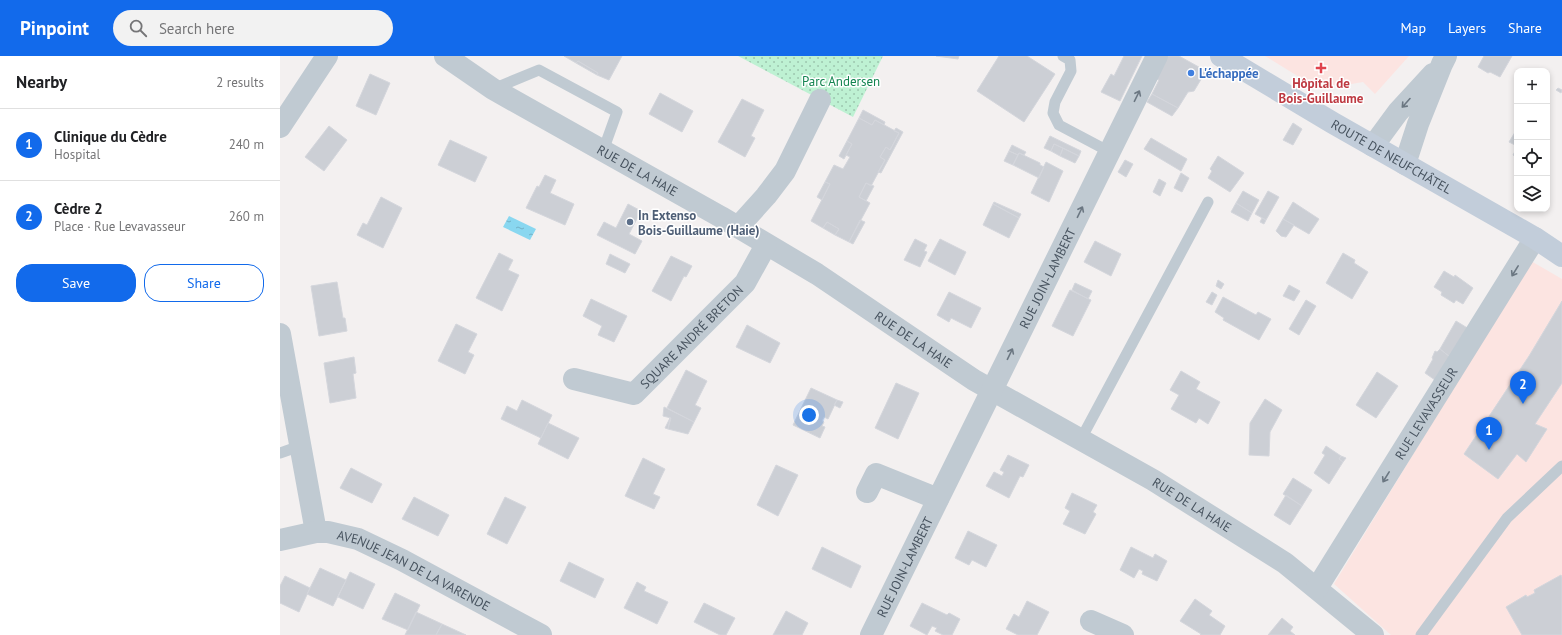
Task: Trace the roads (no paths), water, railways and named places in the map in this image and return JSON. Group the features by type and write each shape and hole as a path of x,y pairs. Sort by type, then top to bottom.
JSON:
{"main road":[{"name":"ROUTE DE NEUFCHÂTEL","path":"1221,56 1373,146 1535,238 1562,256"}],"street":[{"path":"280,127 327,56"},
{"name":"RUE DE LA HAIE","path":"445,56 493,89 738,227 817,274 974,380 1153,480 1285,562 1373,635"},
{"name":"RUE JOIN-LAMBERT","path":"871,635 1157,56"},
{"path":"1373,146 1398,112 1444,60"},
{"path":"1405,164 1418,124 1444,60"},
{"path":"738,227 766,196 785,171 820,100"},
{"name":"RUE LEVAVASSEUR","path":"1317,588 1535,238"},
{"name":"SQUARE ANDRÉ BRETON","path":"574,379 634,394 745,283 766,245"},
{"path":"280,334 290,449 316,532"},
{"path":"867,492 876,474 938,499"},
{"name":"AVENUE JEAN DE LA VARENDE","path":"280,540 316,532 328,532 358,539 402,560 541,635"},
{"path":"1092,621 1123,635"}],"lane":[{"path":"1063,56 1070,60 1071,71 1054,102 1053,113 1059,125 1110,152"},
{"path":"493,89 539,70 617,112 603,151"},
{"path":"1081,439 1208,202"},
{"path":"1422,635 1507,518 1562,466"}],"water":[{"path":"509,216 536,229 530,240 503,227"}],"place":[{"name":"Hôpital de Bois-Guillaume","path":"1321,68"},
{"name":"L'échappée","path":"1191,73"},
{"name":"In Extenso Bois-Guillaume (Haie)","path":"630,222"},
{"name":"Cèdre 2","path":"1523,404"},
{"name":"Clinique du Cèdre","path":"1489,450"}],"park label":[{"name":"Parc Andersen","path":"841,81"}]}
